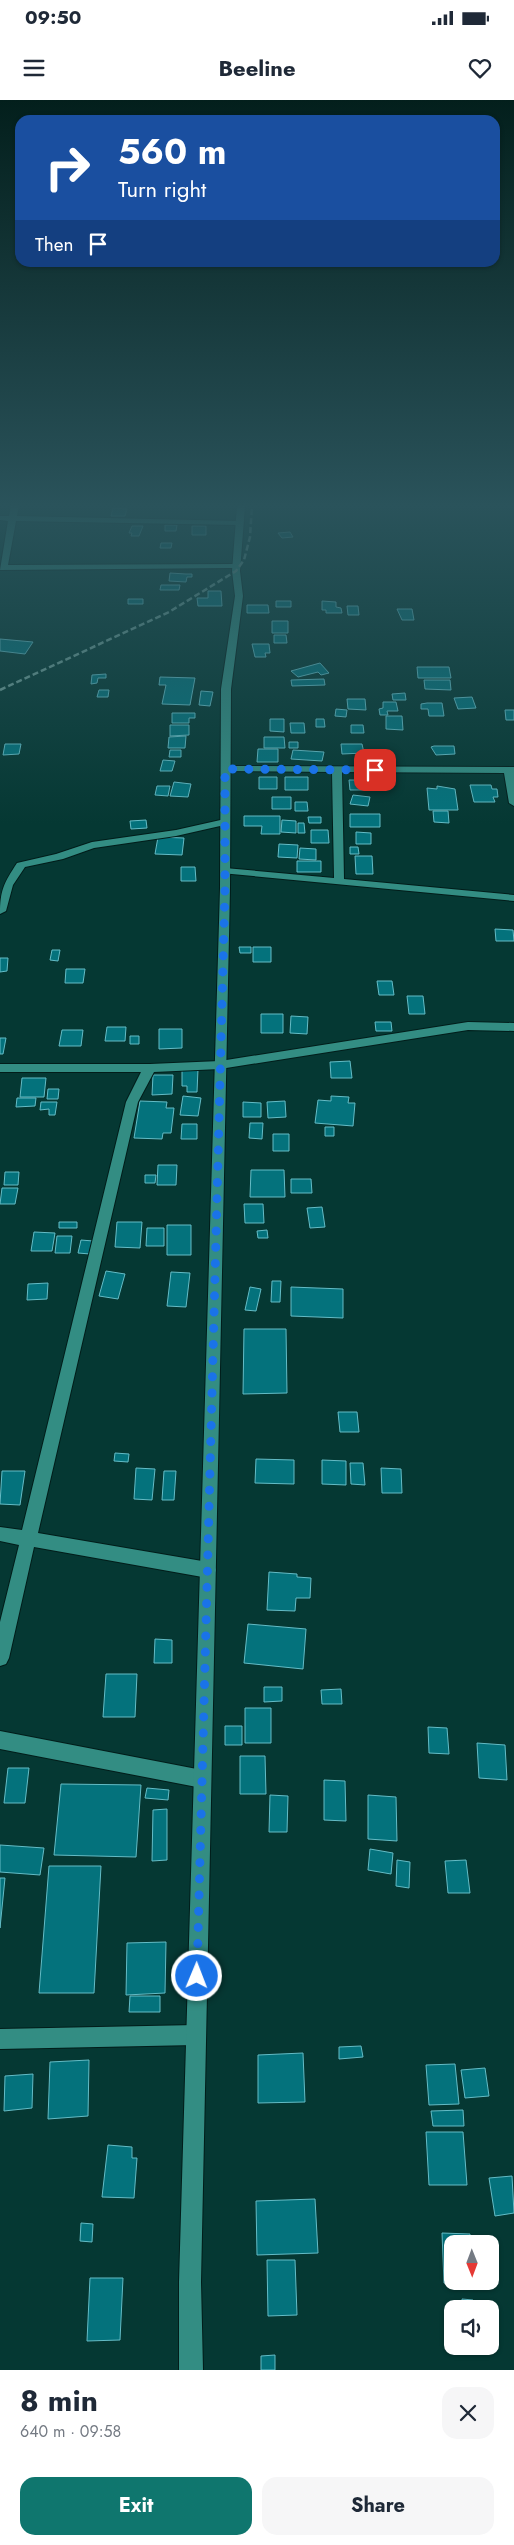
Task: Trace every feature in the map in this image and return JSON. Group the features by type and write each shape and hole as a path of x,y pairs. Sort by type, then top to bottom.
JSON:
{"street":[{"path":"192,2370 190,2282 225,871 226,689 237,612"},
{"path":"225,769 511,770 514,803"},
{"path":"337,769 340,882"},
{"path":"0,910 8,886 21,865 59,857 92,845 176,833 225,822"},
{"path":"225,871 514,898"},
{"path":"0,1068 150,1068 220,1065 468,1026 514,1027"},
{"path":"0,1658 132,1102 150,1068"},
{"path":"0,1534 208,1570"},
{"path":"0,1740 202,1779"},
{"path":"0,2039 196,2035"}],"building":[{"path":"269,612 269,613 247,613"},
{"path":"342,612 342,613 326,613"},
{"path":"348,612 359,612 359,615 348,615"},
{"path":"398,612 413,612 414,620 402,620"},
{"path":"272,621 288,621 288,633 272,633"},
{"path":"274,635 286,635 287,643 274,643"},
{"path":"0,639 33,642 25,654 0,651"},
{"path":"252,644 269,644 270,653 265,653 266,657 255,657"},
{"path":"320,663 329,673 321,675 318,672 298,677 291,671"},
{"path":"417,667 449,667 451,678 418,678"},
{"path":"106,674 106,678 98,678 97,683 91,684 92,675"},
{"path":"160,677 195,678 190,705 162,704 166,685 159,685"},
{"path":"324,679 325,685 292,686 291,680"},
{"path":"424,680 450,680 451,690 425,689"},
{"path":"99,690 109,690 108,697 97,697"},
{"path":"201,691 213,692 210,706 199,705"},
{"path":"405,693 406,700 393,700 392,694"},
{"path":"472,697 476,708 458,709 454,698"},
{"path":"347,699 365,699 366,710 348,709"},
{"path":"383,702 396,702 398,711 387,711 388,715 380,715 379,709 383,708"},
{"path":"442,703 444,716 429,716 428,709 421,709 421,704"},
{"path":"336,709 347,710 346,717 335,716"},
{"path":"505,710 514,710 514,720 506,720"},
{"path":"172,713 195,713 195,718 189,718 189,723 172,723"},
{"path":"386,716 402,716 403,730 386,729"},
{"path":"270,719 284,719 284,732 270,731"},
{"path":"316,719 324,719 325,727 316,727"},
{"path":"290,723 304,723 305,733 291,733"},
{"path":"170,725 189,725 189,735 170,736"},
{"path":"351,725 363,725 364,733 351,733"},
{"path":"186,736 185,748 168,748 169,737"},
{"path":"264,737 284,737 285,748 264,748"},
{"path":"289,742 298,742 298,748 289,748"},
{"path":"5,744 21,744 19,754 3,755"},
{"path":"341,744 362,744 364,753 342,754"},
{"path":"454,746 455,754 436,755 431,747"},
{"path":"258,749 278,749 278,762 257,762"},
{"path":"170,750 181,750 181,757 169,757"},
{"path":"293,750 324,752 322,761 291,759"},
{"path":"163,760 175,761 172,771 160,771"},
{"path":"259,777 277,777 277,789 259,789"},
{"path":"285,777 308,777 308,790 285,790"},
{"path":"349,780 368,780 369,790 350,790"},
{"path":"174,782 191,784 188,797 170,796"},
{"path":"470,785 491,785 492,789 497,789 498,797 493,797 495,802 474,802"},
{"path":"157,786 170,786 168,796 155,795"},
{"path":"437,786 455,789 458,810 429,810 427,788 437,789"},
{"path":"353,795 370,797 368,806 350,804"},
{"path":"272,797 291,797 291,809 272,809"},
{"path":"295,802 307,802 308,811 295,811"},
{"path":"433,811 448,811 449,823 434,822"},
{"path":"350,814 380,814 380,827 350,827"},
{"path":"244,816 280,816 280,834 261,834 262,826 244,826"},
{"path":"308,817 321,817 321,823 309,823"},
{"path":"146,820 147,828 131,829 130,821"},
{"path":"282,820 296,821 296,833 281,832"},
{"path":"298,823 304,823 305,833 298,833"},
{"path":"311,830 328,830 329,843 311,843"},
{"path":"356,832 371,833 371,844 356,844"},
{"path":"158,837 184,838 182,855 155,854"},
{"path":"279,844 298,845 297,858 278,857"},
{"path":"350,847 358,847 359,854 350,854"},
{"path":"300,848 316,849 316,860 299,859"},
{"path":"355,856 372,856 373,874 356,874"},
{"path":"297,861 321,861 321,872 297,872"},
{"path":"181,867 195,867 196,881 181,881"},
{"path":"495,929 513,930 514,941 496,941"},
{"path":"239,947 251,947 251,953 240,953"},
{"path":"253,947 271,947 271,962 253,962"},
{"path":"52,950 60,950 58,961 50,960"},
{"path":"0,958 8,958 7,971 0,972"},
{"path":"66,969 85,969 83,983 65,983"},
{"path":"377,981 392,981 394,995 379,995"},
{"path":"407,996 423,996 425,1014 409,1014"},
{"path":"261,1014 283,1014 283,1033 261,1033"},
{"path":"291,1016 308,1017 307,1034 290,1033"},
{"path":"375,1022 391,1022 392,1031 376,1031"},
{"path":"107,1027 126,1027 125,1041 105,1041"},
{"path":"159,1029 182,1029 182,1048 159,1049"},
{"path":"62,1030 83,1030 81,1046 59,1046"},
{"path":"130,1036 139,1036 139,1044 130,1044"},
{"path":"0,1038 6,1038 3,1054 0,1054"},
{"path":"350,1061 352,1078 331,1078 330,1062"},
{"path":"198,1069 197,1092 187,1092 187,1086 182,1086 182,1070"},
{"path":"153,1075 173,1075 172,1094 152,1095"},
{"path":"22,1078 46,1078 44,1097 20,1097"},
{"path":"48,1089 59,1089 58,1099 47,1099"},
{"path":"183,1096 201,1098 198,1116 180,1115"},
{"path":"331,1096 349,1097 348,1103 355,1103 353,1126 315,1123 318,1100 331,1101"},
{"path":"17,1098 36,1098 35,1106 16,1107"},
{"path":"140,1101 167,1102 166,1108 174,1108 171,1133 163,1133 162,1139 134,1138"},
{"path":"285,1101 286,1117 268,1118 267,1102"},
{"path":"41,1102 57,1102 55,1115 49,1115 49,1109 40,1110"},
{"path":"243,1102 261,1103 261,1117 243,1117"},
{"path":"250,1123 263,1123 262,1139 249,1138"},
{"path":"182,1124 197,1124 197,1139 181,1139"},
{"path":"325,1127 334,1127 334,1136 325,1136"},
{"path":"273,1134 289,1134 289,1151 273,1151"},
{"path":"158,1165 177,1165 176,1185 157,1185"},
{"path":"251,1170 284,1170 285,1197 250,1197"},
{"path":"5,1172 19,1172 18,1185 4,1185"},
{"path":"145,1175 156,1175 155,1183 145,1183"},
{"path":"291,1179 311,1179 312,1193 291,1193"},
{"path":"2,1188 18,1188 15,1204 0,1204"},
{"path":"244,1204 263,1204 264,1223 245,1223"},
{"path":"322,1207 325,1227 310,1228 307,1208"},
{"path":"59,1222 77,1222 77,1228 59,1228"},
{"path":"117,1222 142,1222 140,1248 115,1247"},
{"path":"167,1225 191,1225 191,1255 167,1255"},
{"path":"147,1228 164,1228 164,1246 146,1246"},
{"path":"267,1230 268,1238 258,1238 257,1231"},
{"path":"34,1232 55,1233 52,1251 31,1251"},
{"path":"57,1236 72,1236 70,1253 55,1253"},
{"path":"81,1240 93,1241 90,1254 78,1253"},
{"path":"106,1271 125,1274 118,1299 99,1296"},
{"path":"171,1272 190,1273 186,1307 167,1306"},
{"path":"272,1281 281,1281 280,1302 271,1302"},
{"path":"48,1283 47,1299 27,1300 28,1284"},
{"path":"250,1287 261,1289 256,1311 245,1310"},
{"path":"291,1287 343,1289 343,1318 291,1316"},
{"path":"244,1329 286,1329 287,1393 243,1394"},
{"path":"338,1412 357,1412 359,1432 340,1432"},
{"path":"115,1453 129,1454 128,1462 114,1461"},
{"path":"256,1459 294,1460 294,1484 255,1483"},
{"path":"322,1460 346,1461 346,1485 322,1484"},
{"path":"350,1463 363,1463 365,1485 351,1484"},
{"path":"136,1468 155,1469 152,1500 134,1499"},
{"path":"381,1468 401,1469 402,1493 382,1493"},
{"path":"2,1471 25,1471 20,1505 0,1504"},
{"path":"164,1471 176,1471 174,1500 162,1500"},
{"path":"269,1572 297,1574 297,1577 311,1578 310,1598 296,1598 295,1611 267,1610"},
{"path":"248,1624 306,1629 303,1669 244,1663"},
{"path":"155,1639 172,1640 172,1663 154,1663"},
{"path":"106,1674 137,1674 135,1717 103,1717"},
{"path":"264,1687 282,1687 282,1701 264,1702"},
{"path":"341,1689 342,1704 322,1704 321,1690"},
{"path":"245,1708 271,1708 271,1743 245,1743"},
{"path":"225,1726 242,1726 242,1745 225,1745"},
{"path":"428,1727 447,1728 449,1754 429,1753"},
{"path":"477,1743 505,1745 507,1780 479,1778"},
{"path":"240,1756 265,1756 266,1794 240,1794"},
{"path":"8,1768 29,1768 25,1803 4,1803"},
{"path":"324,1780 345,1781 346,1821 324,1820"},
{"path":"61,1784 141,1785 136,1857 54,1855"},
{"path":"147,1788 169,1790 168,1800 145,1798"},
{"path":"270,1795 288,1796 287,1832 269,1832"},
{"path":"368,1795 396,1797 397,1841 368,1839"},
{"path":"167,1809 167,1860 152,1861 153,1810"},
{"path":"0,1845 44,1848 40,1875 0,1872"},
{"path":"370,1849 393,1853 391,1874 368,1870"},
{"path":"397,1860 410,1862 409,1888 396,1886"},
{"path":"466,1860 470,1893 448,1893 445,1861"},
{"path":"49,1866 101,1866 94,1993 39,1993"},
{"path":"0,1878 5,1878 0,1928"},
{"path":"166,1942 165,1993 126,1995 127,1943"},
{"path":"130,1996 160,1996 160,2012 129,2012"},
{"path":"361,2046 363,2057 339,2059 339,2047"},
{"path":"303,2053 305,2102 258,2103 258,2055"},
{"path":"89,2060 88,2116 48,2119 50,2062"},
{"path":"455,2064 459,2104 429,2105 426,2065"},
{"path":"485,2068 489,2096 465,2098 461,2070"},
{"path":"33,2074 32,2108 4,2111 5,2076"},
{"path":"463,2110 464,2126 433,2126 431,2111"},
{"path":"426,2132 463,2132 467,2185 429,2185"},
{"path":"108,2145 132,2147 132,2158 137,2158 134,2198 102,2197"},
{"path":"512,2176 514,2213 495,2216 489,2178"},
{"path":"315,2199 318,2253 257,2255 256,2201"},
{"path":"81,2223 93,2224 92,2242 80,2241"},
{"path":"442,2233 470,2234 444,2235 444,2283"},
{"path":"267,2260 295,2260 297,2315 268,2316"},
{"path":"90,2278 123,2278 120,2340 87,2341"},
{"path":"275,2355 275,2370 261,2370 261,2356"}],"railway":[{"path":"0,690 169,612"}],"route":[{"path":"197,1976 225,888 225,769 375,770"}]}
